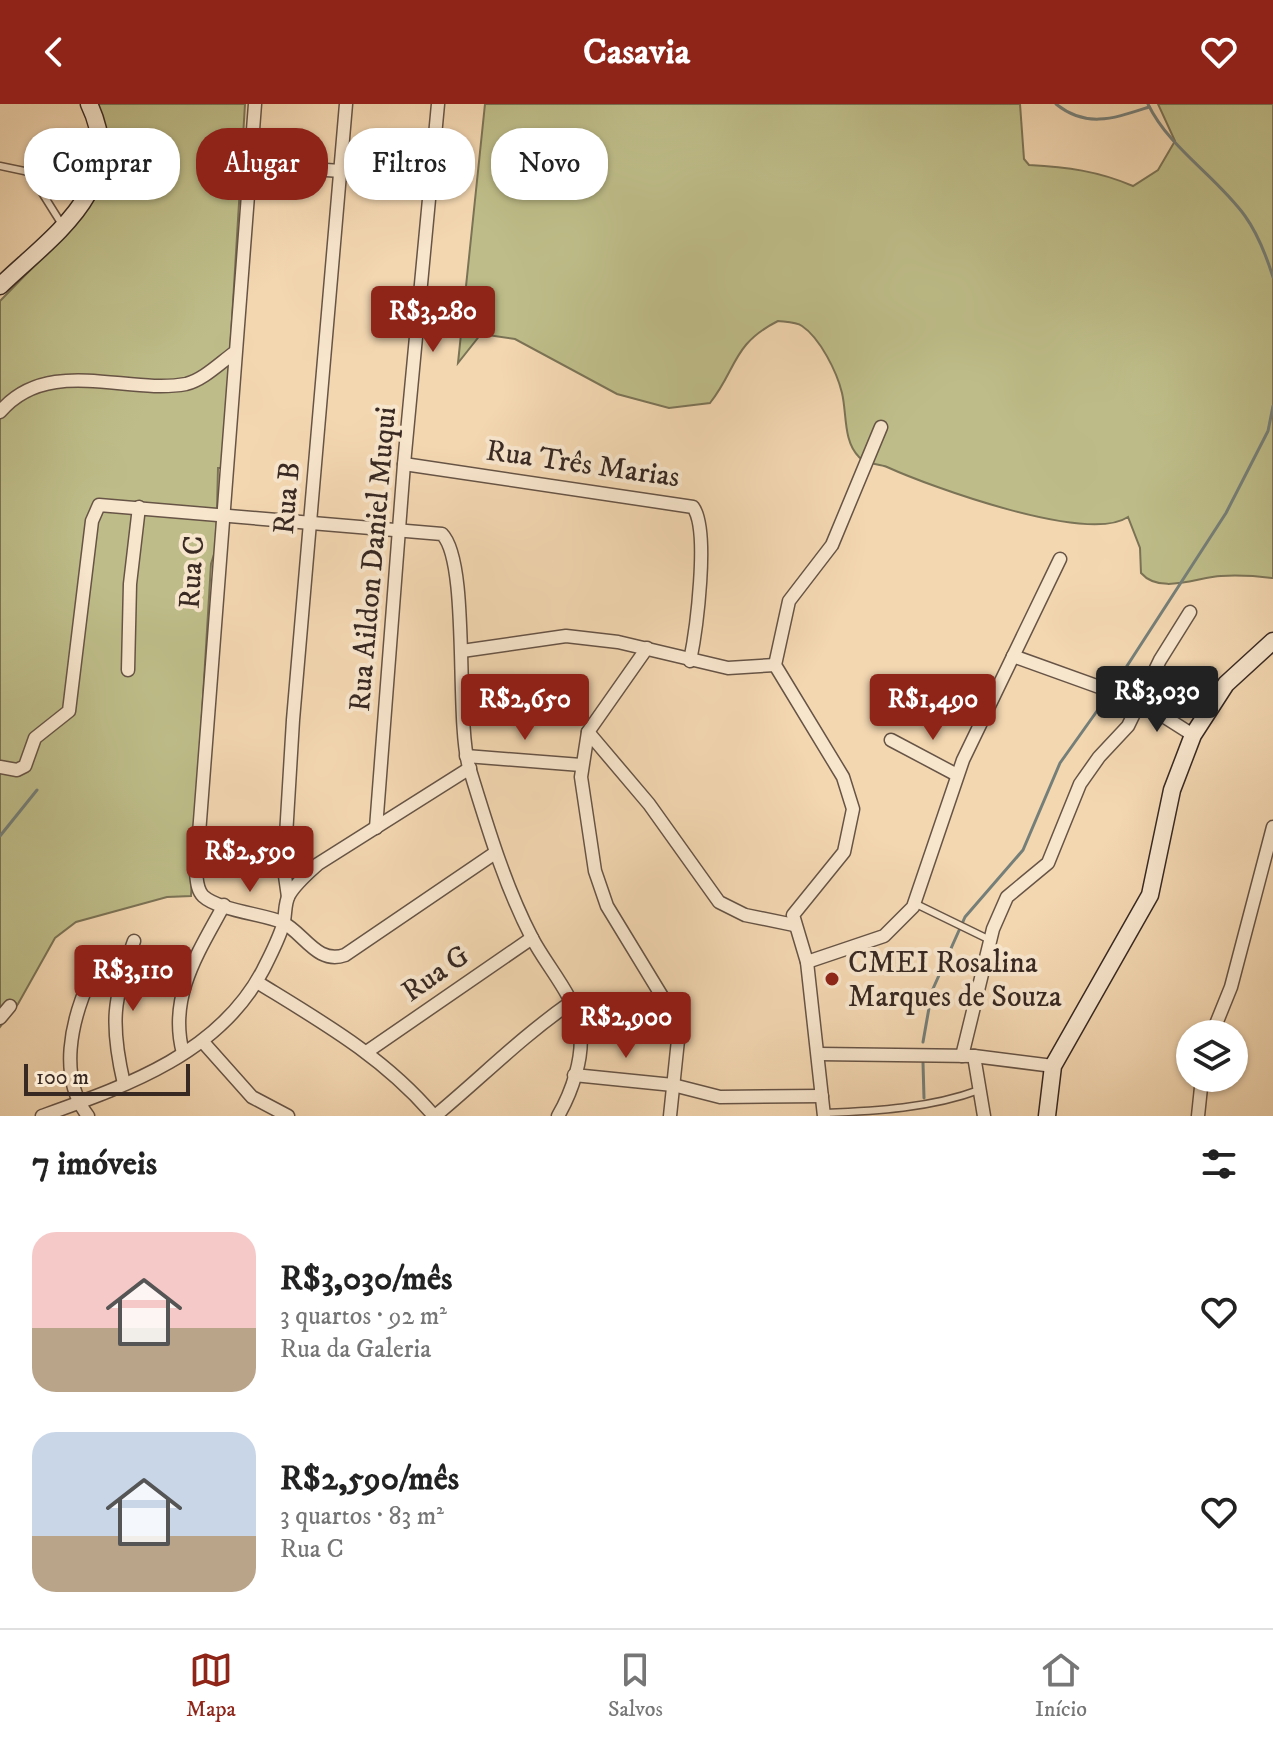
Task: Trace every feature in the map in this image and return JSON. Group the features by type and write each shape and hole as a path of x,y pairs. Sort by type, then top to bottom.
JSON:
{"street":[{"path":"89,104 98,128"},
{"name":"Rua C","path":"253,128 255,104"},
{"name":"Rua B","path":"42,1116 124,1084 203,1042 235,1013 257,982 284,923 288,897 284,877 286,838 309,523 346,104"},
{"name":"Rua Aildon Daniel Muqui","path":"436,128 438,104"},
{"path":"328,170 344,171"},
{"path":"0,286 63,226 85,200"},
{"name":"Rua C","path":"248,200 221,514 196,873 203,896 284,923"},
{"name":"Rua Aildon Daniel Muqui","path":"376,828 402,530 404,464 430,200"},
{"path":"0,412 36,389 79,379 186,384 234,353"},
{"path":"823,1115 807,962 793,915 844,852 853,809 843,777 775,665 787,605 832,545 881,427"},
{"name":"Rua Três Marias","path":"404,464 693,507 699,525 699,580 698,620 690,661"},
{"path":"0,767 17,770 25,766 33,740 69,711 93,513 99,505 442,534 450,544 454,561 462,651 461,700 468,762 495,853 532,938 570,1003 580,1031 574,1075 558,1116"},
{"path":"128,670 130,584 139,507"},
{"path":"807,962 884,936 895,929 914,903 957,775 1060,559"},
{"path":"984,1116 968,1056 990,940 1007,897 1048,863 1088,770 1123,733 1160,660 1190,612"},
{"path":"462,651 566,636 647,648 728,668 775,665"},
{"path":"1047,1116 1053,1066 1150,895 1172,790 1193,735 1226,684 1273,641"},
{"path":"647,648 588,732 581,765 595,871 603,895 674,1016 678,1040 670,1116"},
{"path":"1013,656 1141,702 1193,735"},
{"path":"588,732 641,794 719,902 745,915 794,925"},
{"path":"891,740 957,775"},
{"path":"288,897 318,864 376,828 468,762 581,765"},
{"path":"1218,1020 1236,973 1273,827"},
{"path":"284,923 323,956 341,957 495,853"},
{"path":"183,1053 178,1028 182,989 224,905"},
{"name":"Rua G","path":"368,1051 532,938"},
{"path":"124,1084 113,1027 120,979 134,941"},
{"path":"88,1116 79,1103 71,1076 71,1038 90,979"},
{"path":"257,982 368,1051 405,1082 434,1116 475,1083 521,1038 570,1003"},
{"path":"0,1018 10,1006"},
{"path":"203,1042 252,1097 288,1116"},
{"path":"819,1054 968,1056 1053,1066"},
{"path":"574,1075 673,1085 720,1097 822,1096"},
{"path":"1198,1116 1201,1092"}],"lane":[{"path":"0,166 24,171"},
{"path":"47,200 63,226"},
{"path":"914,903 990,940"},
{"path":"823,1115 878,1111 960,1097 979,1090"}],"shaded area":[{"path":"97,104 245,104 244,128 196,128 196,200 239,200 223,468 218,468 216,548 211,564 191,896 167,897 76,922 55,938 18,1004 0,1027 0,301 83,216 88,200 180,200 180,128 104,128"},
{"path":"485,104 1020,104 1024,159 1029,165 1082,171 1133,186 1158,170 1175,141 1158,104 1273,104 1273,578 1221,576 1180,583 1158,583 1141,573 1140,548 1128,517 1108,523 1046,518 972,499 865,461 850,443 842,393 832,366 809,331 797,324 778,321 752,339 743,348 710,403 669,408 617,394 515,339 481,334 458,363"}],"waterway":[{"path":"1056,104 1079,117 1090,119 1113,117 1149,107"},
{"path":"1148,104 1180,148 1245,216 1261,245 1273,277"},
{"path":"1114,686 1226,513 1268,431 1273,406"},
{"path":"923,1042 932,991 965,917 1023,850 1060,763 1107,697"},
{"path":"0,836 37,790"},
{"path":"923,1063 924,1098"}],"place":[{"name":"CMEI Rosalina Marques de Souza","path":"832,979"}]}
